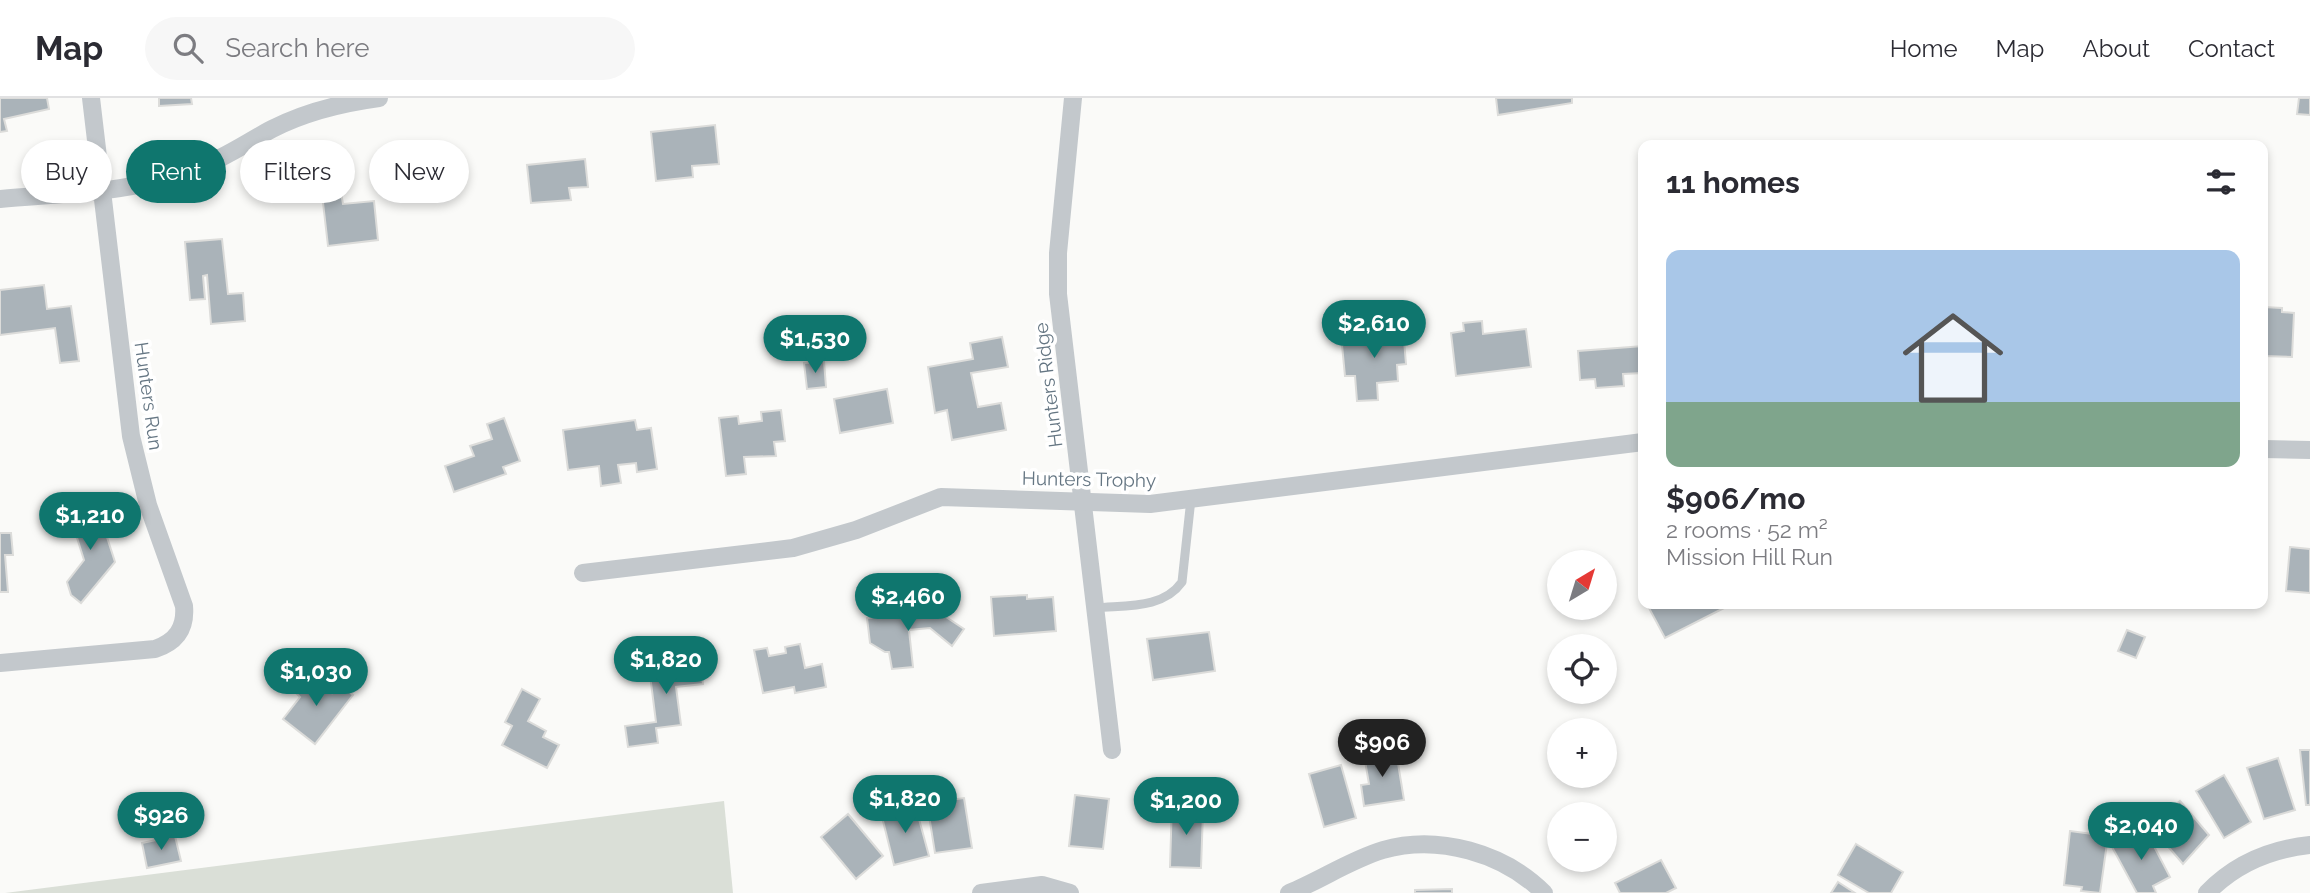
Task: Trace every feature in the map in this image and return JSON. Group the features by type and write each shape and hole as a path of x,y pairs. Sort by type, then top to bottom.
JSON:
{"street":[{"name":"Hunters Run","path":"91,98 96,140"},
{"path":"112,188 142,184 182,174 220,159 298,118 352,102 379,98"},
{"name":"Hunters Ridge","path":"1073,98 1058,284 1112,750"},
{"path":"0,199 21,197"},
{"name":"Hunters Run","path":"0,663 155,649 173,639 184,623 184,607 148,505 131,436 103,203"},
{"name":"Hunters Trophy","path":"583,573 793,548 856,530 941,497 1150,504 1638,443"},
{"path":"2268,449 2310,450"},
{"path":"2207,893 2253,860 2292,847 2310,845"},
{"path":"1289,893 1358,860 1385,850 1409,846 1463,848 1489,856 1514,868 1544,893"},
{"path":"981,893 1042,886 1070,893"}],"lane":[{"path":"1096,608 1161,601 1175,592 1182,582 1191,499"}],"shaded area":[{"path":"724,801 733,893 5,893"}],"building":[{"path":"0,98 47,98 49,109 4,119 7,131 0,132"},
{"path":"159,98 191,98 192,104 159,106"},
{"path":"1496,98 1572,98 1572,103 1498,115"},
{"path":"2299,98 2310,98 2310,115 2297,114"},
{"path":"715,125 719,164 692,166 693,177 656,181 651,132"},
{"path":"585,159 588,187 569,188 571,200 531,203 527,165"},
{"path":"323,203 374,203 378,240 328,246"},
{"path":"222,239 228,294 243,293 245,321 211,324 207,275 203,276 205,299 190,300 185,242"},
{"path":"44,285 47,309 71,306 79,361 60,363 55,328 0,335 0,290"},
{"path":"2268,307 2282,308 2282,312 2294,313 2292,357 2268,356"},
{"path":"1482,321 1483,334 1526,329 1531,367 1456,376 1451,333 1464,331 1463,323"},
{"path":"1403,328 1406,364 1397,365 1398,381 1377,383 1378,400 1357,401 1355,376 1345,376 1342,345 1356,343 1355,332"},
{"path":"1002,337 1008,367 971,373 978,407 1001,403 1006,430 952,440 947,410 935,413 928,367 973,359 970,343"},
{"path":"1638,346 1638,373 1623,374 1624,386 1596,388 1595,379 1580,380 1578,351"},
{"path":"824,361 826,387 807,389 804,363"},
{"path":"887,389 893,423 840,433 834,399"},
{"path":"781,410 785,441 774,442 776,456 744,457 746,474 726,476 719,418 738,416 739,424 762,421 761,412"},
{"path":"504,418 520,461 503,467 506,474 454,492 445,466 474,456 470,446 492,439 487,424"},
{"path":"635,420 637,430 651,428 657,469 637,472 636,463 618,465 621,483 601,486 599,466 568,470 563,430"},
{"path":"96,503 115,562 81,603 71,595 67,582 84,560 73,525 78,530 72,511"},
{"path":"0,533 11,533 13,555 5,555 8,592 0,592"},
{"path":"2290,547 2310,549 2310,593 2286,591"},
{"path":"1027,595 1027,599 1053,597 1056,631 994,636 991,597"},
{"path":"934,609 964,629 952,646 930,628 909,630 913,667 892,669 889,652 870,643 867,618"},
{"path":"1650,609 1722,609 1665,638"},
{"path":"2127,630 2145,637 2136,658 2118,651"},
{"path":"1209,632 1215,671 1153,680 1147,639"},
{"path":"800,644 805,668 822,664 826,687 795,693 794,687 763,693 754,650 767,648 769,656 786,653 785,647"},
{"path":"699,652 703,684 676,687 681,725 656,728 658,743 628,747 625,726 656,722 649,667 663,665 662,657"},
{"path":"309,674 332,693 339,684 353,695 315,744 283,719 300,697 295,692"},
{"path":"522,689 540,699 528,721 546,731 543,737 559,745 547,768 502,745 512,726 505,722"},
{"path":"2300,750 2310,750 2310,805 2306,805"},
{"path":"1396,751 1404,800 1364,806 1361,785 1369,784 1364,755"},
{"path":"2278,758 2295,810 2264,819 2247,768"},
{"path":"1341,765 1356,818 1324,827 1309,774"},
{"path":"2224,775 2251,822 2224,838 2196,791"},
{"path":"1075,795 1109,799 1103,849 1069,846"},
{"path":"964,798 972,848 935,853 927,803"},
{"path":"2180,801 2209,835 2183,864 2147,822 2160,811 2163,815"},
{"path":"1172,802 1187,803 1186,812 1203,812 1201,868 1170,867"},
{"path":"915,804 929,856 894,865 881,813"},
{"path":"848,814 883,856 856,879 821,837"},
{"path":"2145,829 2170,877 2153,886 2156,893 2137,893 2112,847"},
{"path":"2070,831 2108,836 2100,893 2081,891 2082,887 2064,885"},
{"path":"175,836 181,861 147,868 142,843"},
{"path":"1856,844 1903,872 1891,893 1869,893 1838,875"},
{"path":"1661,860 1676,888 1666,893 1620,893 1615,883"},
{"path":"1838,882 1855,893 1831,893"},
{"path":"1452,889 1452,893 1415,893 1415,890"}]}
